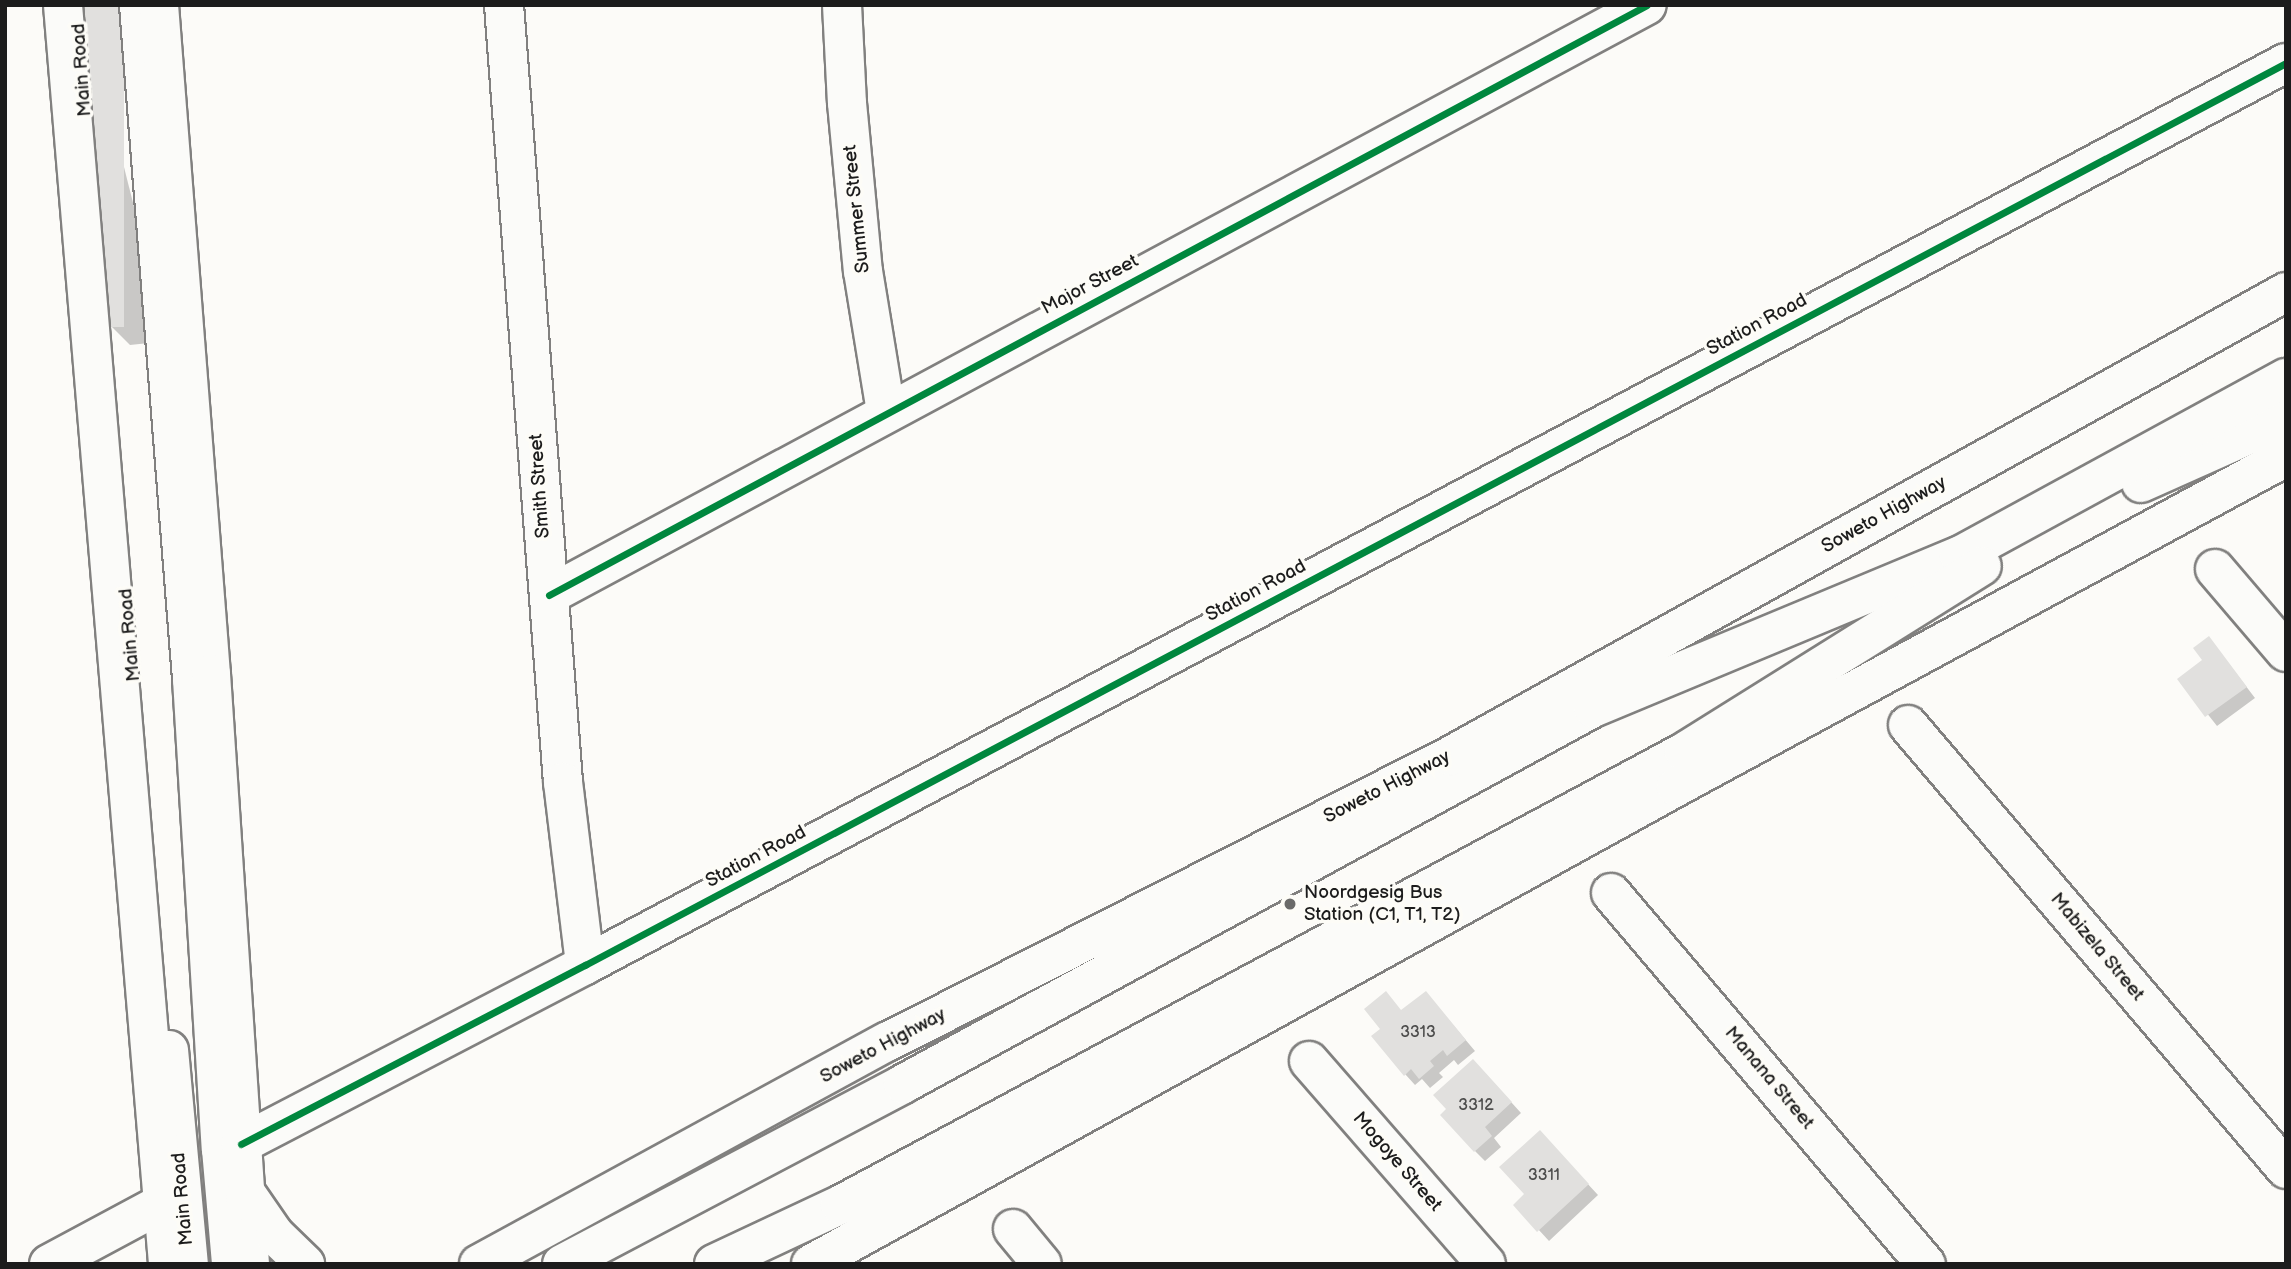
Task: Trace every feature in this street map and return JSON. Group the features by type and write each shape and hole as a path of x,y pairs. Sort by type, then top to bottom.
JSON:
{"street":[{"name":"Main Road","path":"63,5 168,1264"},
{"name":"Main Road","path":"77,5 104,353 189,1264"},
{"path":"139,5 192,679 221,1149 231,1264"},
{"path":"159,5 211,674 250,1264"},
{"name":"Smith Street","path":"504,5 563,782 585,965"},
{"name":"Summer Street","path":"842,5 847,103 863,271 886,411"},
{"name":"Major Street","path":"549,595 886,411 1647,5"},
{"name":"Station Road","path":"240,1144 585,965 2286,63"},
{"name":"Soweto Highway","path":"479,1264 887,1042 1450,756 2286,292"},
{"name":"Soweto Highway","path":"562,1264 903,1084 1593,708 1959,556 2286,378"},
{"path":"715,1264 840,1205 1684,751 1988,562 2130,488 2286,418"},
{"path":"811,1264 1676,787 2286,457"},
{"path":"2215,569 2286,652"},
{"name":"Mabizela Street","path":"1908,725 2286,1169"},
{"name":"Manana Street","path":"1611,893 1926,1264"},
{"name":"Mogoye Street","path":"1309,1061 1486,1264"},
{"path":"244,1191 275,1235 305,1264"},
{"path":"50,1264 163,1203"},
{"path":"1013,1229 1042,1264"}],"building":[{"path":"81,5 124,5 124,327 81,327"},
{"path":"2209,636 2247,687 2205,717 2177,679 2202,660 2193,648"},
{"path":"1386,991 1401,1010 1426,991 1466,1040 1447,1056 1443,1050 1430,1061 1434,1066 1419,1079 1411,1069 1404,1076 1371,1036 1380,1029 1364,1009"},
{"path":"1473,1059 1512,1102 1485,1127 1492,1136 1474,1152 1440,1115 1446,1109 1433,1095"},
{"path":"1540,1130 1589,1184 1537,1232 1513,1205 1524,1194 1499,1167"}],"cycle path":[{"path":"549,595 1647,5"},
{"path":"241,1144 585,965 2286,63"}],"place":[{"name":"Noordgesig Bus Station (C1, T1, T2)","path":"1290,904"}]}
